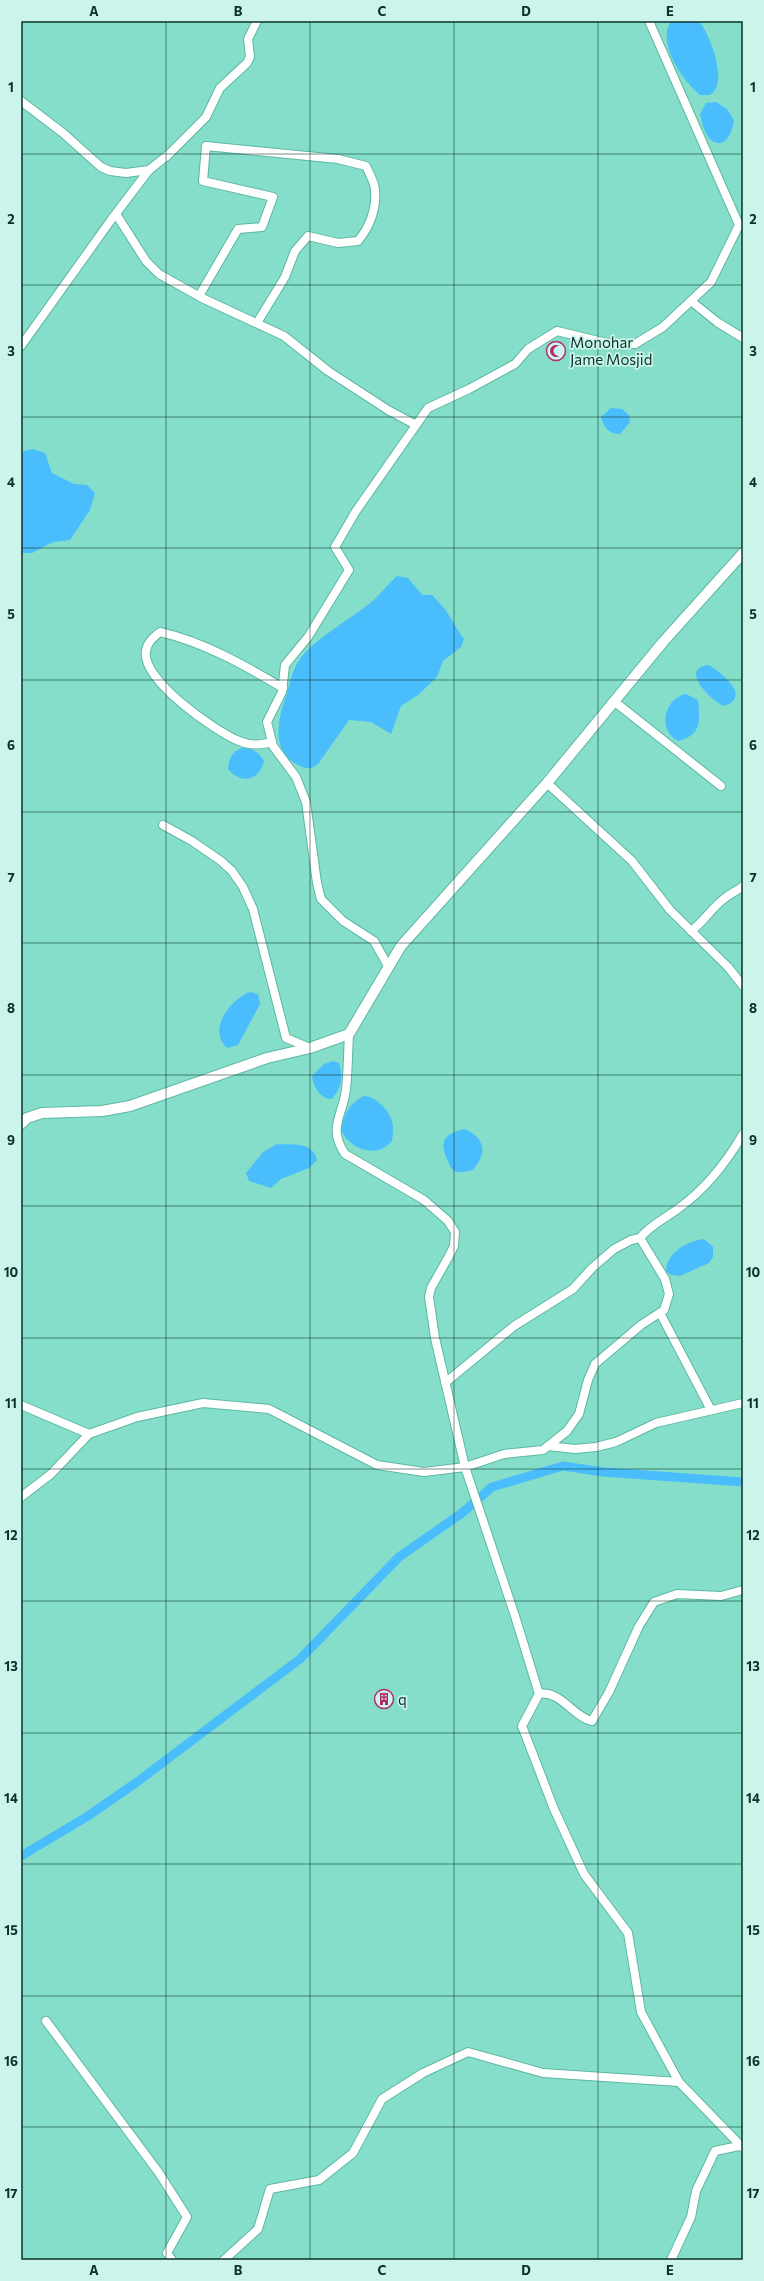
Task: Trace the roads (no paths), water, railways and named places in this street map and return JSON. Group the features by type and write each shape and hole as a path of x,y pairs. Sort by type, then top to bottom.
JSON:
{"street":[{"path":"21,346 149,170 168,155 206,116 220,88 247,63 250,57 248,38 257,21"},
{"path":"388,966 374,941 343,922 321,899 316,883 306,802 296,777 273,746 267,722 283,688 285,665 308,637 349,570 335,547 356,511 428,408 469,390 515,364 528,349 557,331 615,345 635,344 663,326 711,282 739,225 649,21"},
{"path":"21,101 63,133 101,167 110,171 126,173 149,170"},
{"path":"199,296 238,229 262,227 273,197 203,181 206,146 338,159 366,166 375,190 373,211 367,231 358,241 338,243 308,236 295,251 285,277 257,323"},
{"path":"116,214 146,261 159,274 199,296 284,336 335,375 416,425"},
{"path":"691,301 717,322 743,338"},
{"path":"741,2147 679,2082 641,2012 628,1933 584,1874 554,1809 522,1726 539,1694 515,1616 464,1467 435,1338 429,1297 431,1288 454,1246 455,1232 448,1221 424,1200 345,1154 338,1142 336,1129 338,1114 346,1091 349,1034 401,946 547,783 663,642 743,553"},
{"path":"272,742 252,745 239,741 222,732 169,692 150,669 146,651 150,641 160,632 182,637 254,671 283,688"},
{"path":"615,702 721,786"},
{"path":"547,783 632,861 670,910 728,967 743,986"},
{"path":"163,825 192,841 232,870 253,909 286,1038 310,1048"},
{"path":"691,931 701,924 724,898 737,892 743,886"},
{"path":"21,1124 27,1118 42,1113 116,1110 267,1058 310,1048 349,1034"},
{"path":"445,1383 514,1326 573,1290 592,1268 614,1249 630,1240 640,1238 644,1232 680,1208 712,1180 743,1134"},
{"path":"21,1497 51,1474 89,1434 137,1417 203,1403 269,1409 377,1465 424,1472 464,1467 504,1454 543,1450 567,1431 579,1414 588,1380 595,1364 641,1324 664,1310 669,1294 665,1279 640,1238"},
{"path":"660,1313 711,1410"},
{"path":"548,1446 575,1449 596,1447 616,1442 656,1423 743,1403"},
{"path":"21,1405 89,1434"},
{"path":"539,1694 555,1696 583,1719 592,1721 609,1692 639,1626 654,1602 677,1594 720,1596 743,1590"},
{"path":"46,2021 159,2173 187,2217 168,2253 172,2260"},
{"path":"224,2260 258,2229 270,2190 318,2180 353,2153 382,2099 423,2073 468,2052 543,2073 679,2082"},
{"path":"671,2260 690,2217 696,2191 715,2151 741,2147"}],"water":[{"path":"671,21 699,21 707,34 717,63 718,73 716,88 710,95 700,95 686,81 679,71 669,50 667,40 667,30"},
{"path":"716,102 727,109 734,120 728,137 726,140 719,143 714,142 708,137 704,130 700,114 706,103"},
{"path":"611,408 622,409 629,415 630,422 620,434 612,433 605,427 602,421 601,417"},
{"path":"33,449 45,453 52,473 74,484 87,485 95,493 90,510 70,540 53,542 32,553 21,553 21,452"},
{"path":"397,576 408,578 422,595 432,595 445,609 464,639 461,647 443,661 437,677 418,695 401,706 391,734 371,722 349,720 318,764 307,768 296,764 282,750 278,732 281,712 292,675 300,659 306,651 324,636 366,607"},
{"path":"709,665 727,679 735,691 735,697 732,702 724,706 705,692 697,678 696,672 700,667"},
{"path":"686,694 698,700 699,721 698,726 692,735 678,741 671,736 667,729 665,722 666,714 668,707 673,701"},
{"path":"241,748 254,751 264,761 262,768 254,777 243,779 233,774 228,769 231,757"},
{"path":"250,992 258,994 260,1004 238,1045 227,1048 221,1040 219,1032 220,1024 229,1008 235,1001"},
{"path":"333,1061 339,1063 341,1082 332,1099 324,1097 318,1091 312,1076 324,1064"},
{"path":"364,1096 372,1098 380,1104 387,1111 392,1121 392,1141 386,1147 379,1150 364,1150 357,1147 345,1137 341,1130 348,1110 354,1102"},
{"path":"465,1129 477,1137 480,1142 482,1147 481,1158 473,1170 457,1172 450,1166 445,1154 444,1143 445,1139 452,1133"},
{"path":"277,1144 295,1144 306,1147 315,1154 317,1160 309,1168 281,1179 271,1188 249,1181 246,1173 263,1152"},
{"path":"704,1239 713,1247 713,1257 709,1263 680,1276 671,1275 666,1271 667,1265 674,1253 691,1242"}],"waterway":[{"path":"21,1856 88,1816 137,1782 300,1659 399,1557 462,1513 492,1487 563,1466 603,1472 743,1482"}],"place":[{"name":"Monohar Jame Mosjid","path":"556,351"},
{"name":"q","path":"384,1699"}]}
